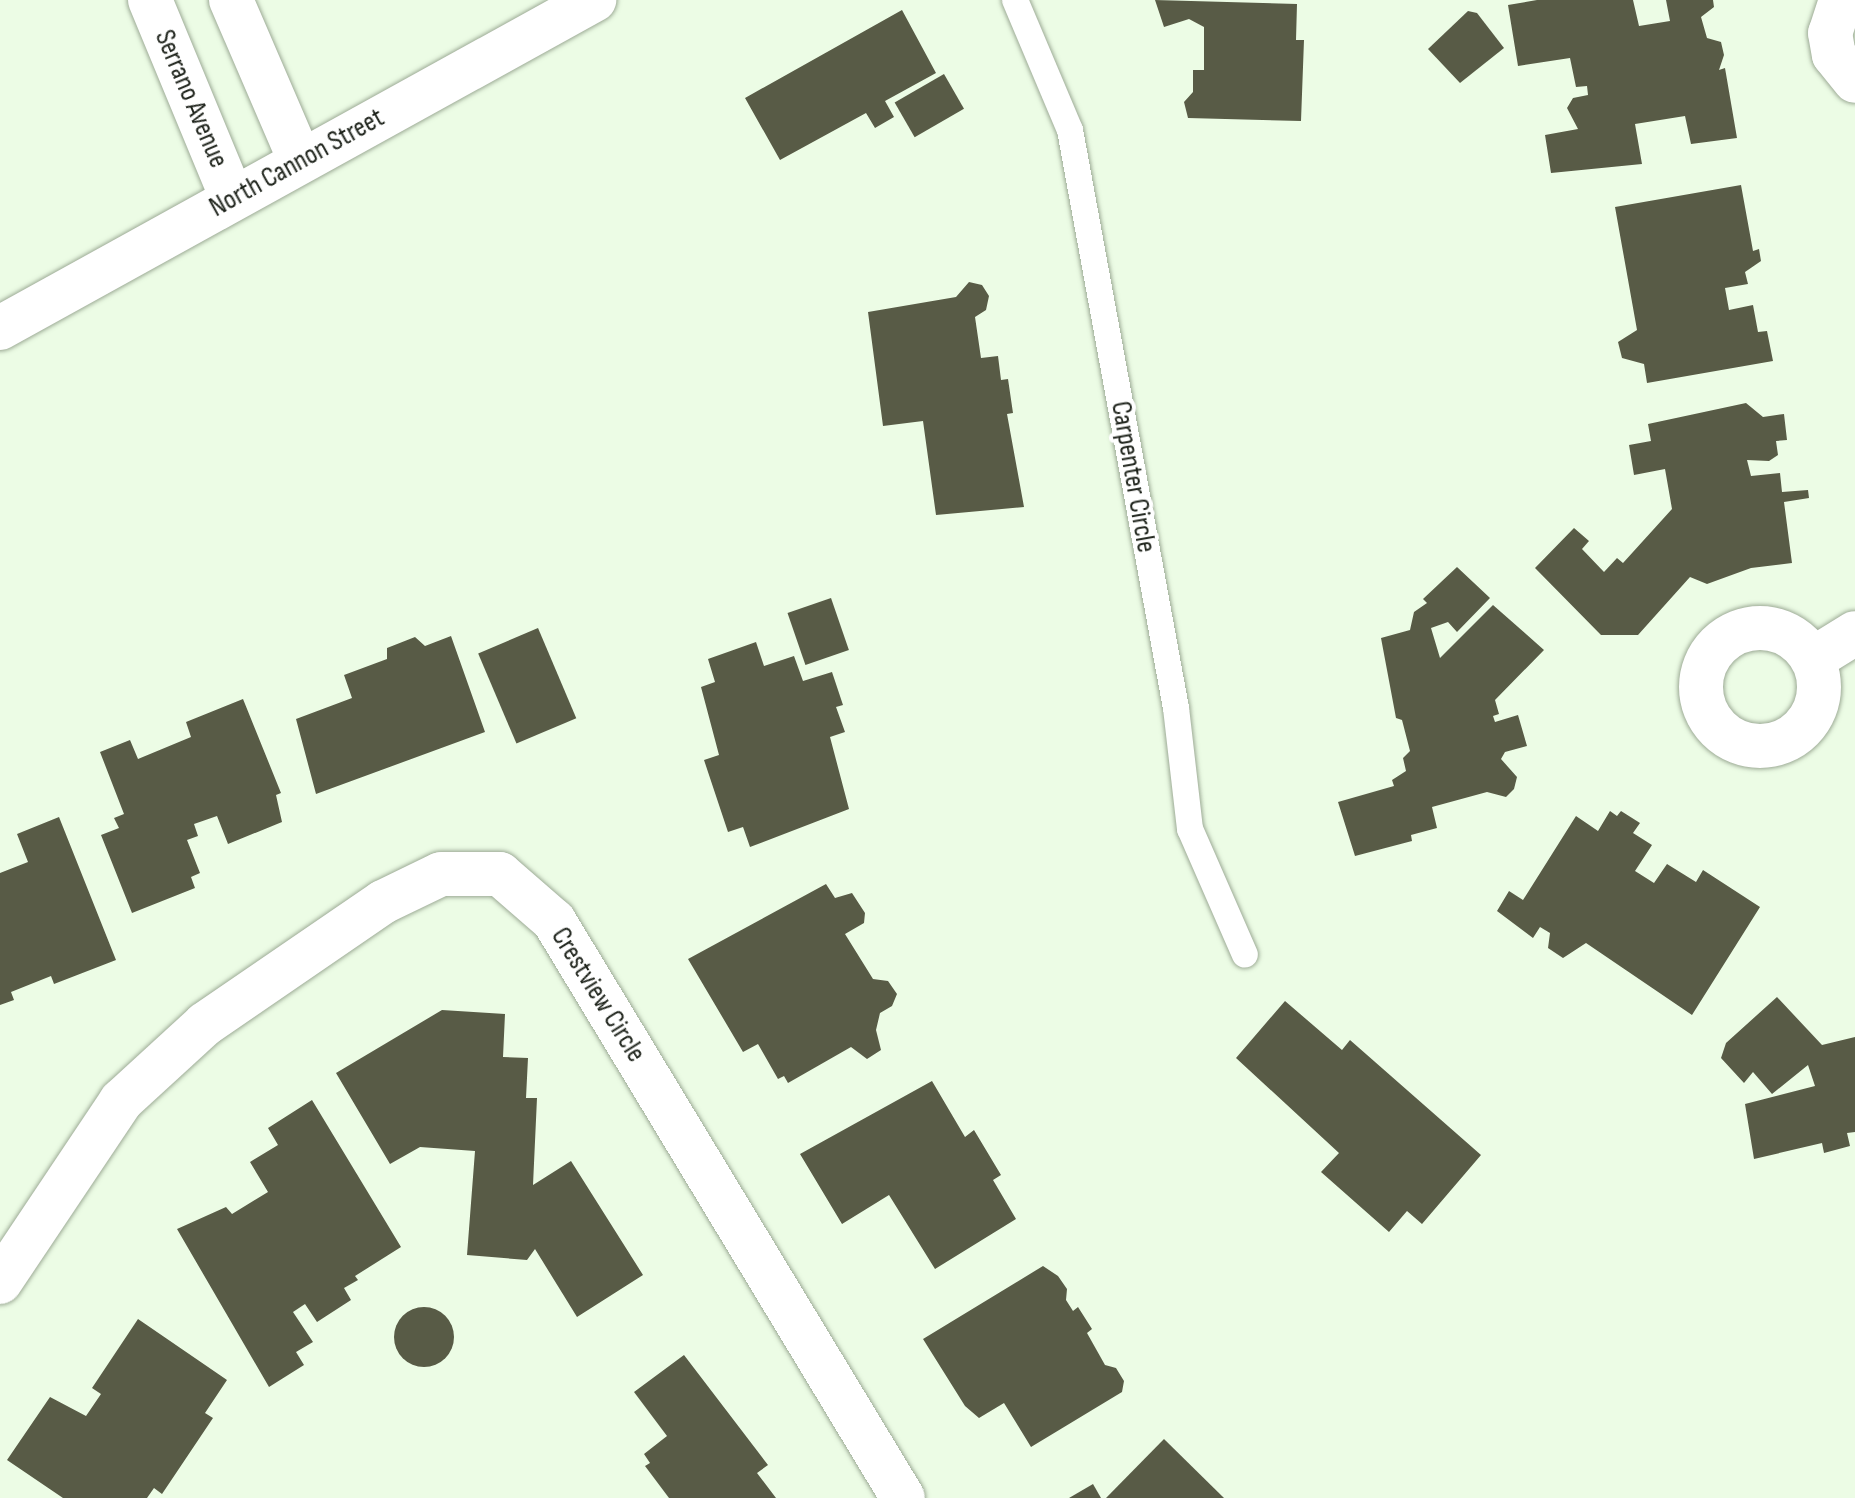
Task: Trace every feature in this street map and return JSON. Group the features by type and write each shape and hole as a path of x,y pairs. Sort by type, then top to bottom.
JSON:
{"street":[{"name":"Serrano Avenue","path":"150,0 232,198"},
{"path":"231,0 300,160"},
{"name":"North Cannon Street","path":"0,328 594,0"},
{"path":"1841,0 1830,33 1834,55 1855,81"},
{"path":"1813,659 1855,633"},
{"name":"Crestview Circle","path":"0,1282 121,1101 205,1024 383,902 441,874 500,874 554,921 903,1498"}],"lane":[{"name":"Carpenter Circle","path":"1015,0 1070,130 1176,708 1190,829 1245,955"}],"building":[{"path":"1155,0 1297,4 1296,40 1304,40 1301,121 1188,118 1184,102 1193,92 1193,70 1204,70 1204,27 1189,19 1164,27"},
{"path":"1537,0 1633,0 1639,26 1670,21 1666,0 1713,0 1714,7 1701,17 1707,38 1721,42 1724,55 1719,70 1725,68 1737,138 1691,144 1685,116 1635,124 1642,164 1551,173 1545,135 1578,129 1567,108 1573,98 1588,95 1587,86 1576,87 1570,58 1518,66 1508,5"},
{"path":"902,10 936,73 885,101 894,117 875,128 866,113 780,160 745,98"},
{"path":"1468,11 1477,13 1504,48 1460,83 1428,49"},
{"path":"944,74 964,109 915,137 895,102"},
{"path":"1741,185 1753,251 1759,249 1761,261 1745,272 1748,284 1725,288 1729,310 1753,305 1758,332 1767,331 1773,361 1647,383 1644,364 1622,358 1618,342 1637,330 1615,207"},
{"path":"969,282 982,285 989,296 986,310 975,317 981,358 998,356 1001,380 1008,379 1013,413 1007,414 1024,507 936,515 923,421 883,426 868,312 956,297"},
{"path":"1746,403 1763,417 1784,414 1787,440 1776,441 1778,455 1769,461 1747,460 1751,476 1780,473 1782,492 1808,490 1809,498 1784,502 1792,563 1751,568 1707,584 1690,577 1638,635 1601,635 1535,568 1574,528 1589,541 1582,549 1604,572 1617,558 1623,563 1672,509 1665,469 1634,475 1629,445 1651,441 1648,424"},
{"path":"1457,567 1490,598 1457,632 1448,622 1431,628 1440,658 1493,605 1544,650 1495,700 1499,714 1493,716 1495,722 1518,715 1527,746 1505,752 1501,759 1517,777 1514,789 1506,797 1487,792 1432,807 1437,828 1411,835 1412,841 1355,856 1338,802 1394,786 1392,780 1406,771 1403,758 1410,751 1402,720 1396,718 1381,638 1410,630 1414,612 1427,603 1423,599"},
{"path":"831,598 849,650 805,665 788,613"},
{"path":"538,628 576,718 516,744 478,653"},
{"path":"451,636 485,732 316,794 296,719 352,698 344,675 387,659 387,648 415,637 425,646"},
{"path":"756,642 764,666 794,656 803,681 832,672 843,705 836,707 845,732 830,737 849,809 750,847 743,827 728,832 704,760 719,755 701,687 715,682 708,659"},
{"path":"243,699 281,793 276,795 282,822 228,844 217,816 194,824 198,836 187,840 200,873 191,877 195,888 132,913 101,835 119,828 114,818 124,814 100,752 130,740 138,759 191,737 186,722"},
{"path":"1610,811 1617,816 1621,811 1640,823 1633,833 1652,845 1635,871 1654,883 1667,864 1696,882 1703,870 1760,907 1692,1015 1586,943 1563,958 1548,948 1550,933 1540,927 1533,938 1497,911 1509,891 1523,900 1576,816 1598,831"},
{"path":"59,817 116,960 54,984 51,976 11,992 14,1000 0,1005 0,873 28,862 17,834"},
{"path":"826,884 835,898 852,893 865,913 864,923 845,934 873,979 888,981 897,994 892,1006 880,1013 876,1030 881,1050 867,1059 851,1047 788,1083 784,1076 778,1079 758,1044 743,1052 688,959"},
{"path":"1777,997 1822,1045 1855,1037 1855,1132 1847,1133 1850,1146 1824,1153 1822,1143 1754,1159 1745,1104 1815,1086 1808,1065 1772,1094 1753,1072 1744,1083 1721,1058 1726,1043"},
{"path":"1285,1001 1342,1050 1350,1040 1481,1155 1422,1224 1407,1211 1389,1232 1321,1172 1339,1153 1236,1058"},
{"path":"442,1010 505,1014 503,1057 528,1058 526,1098 537,1098 533,1185 571,1161 643,1275 577,1317 535,1249 527,1260 467,1255 475,1151 420,1147 390,1164 336,1073"},
{"path":"932,1081 965,1137 974,1130 1001,1175 993,1180 1016,1219 935,1269 889,1195 842,1224 800,1154"},
{"path":"312,1100 401,1247 355,1276 358,1280 344,1288 351,1300 317,1322 305,1304 293,1312 313,1342 296,1352 304,1365 269,1387 177,1229 226,1207 232,1214 268,1192 250,1162 278,1145 268,1128"},
{"path":"1043,1266 1058,1276 1067,1289 1066,1300 1073,1311 1078,1307 1092,1329 1087,1333 1105,1365 1116,1368 1124,1381 1122,1392 1031,1447 1004,1403 979,1418 965,1406 923,1339"},
{"path":"424,1307 436,1309 445,1316 452,1325 452,1349 445,1358 436,1365 424,1367 412,1365 403,1358 396,1349 394,1337 396,1325 403,1316 412,1309"},
{"path":"138,1319 227,1380 205,1413 213,1418 162,1494 154,1488 147,1498 63,1498 7,1460 50,1397 86,1416 101,1394 92,1388"},
{"path":"684,1355 768,1465 757,1473 776,1498 669,1498 645,1466 650,1463 644,1454 667,1436 634,1392"},
{"path":"1164,1439 1224,1498 1106,1498"},
{"path":"1093,1484 1101,1498 1069,1498"}]}
